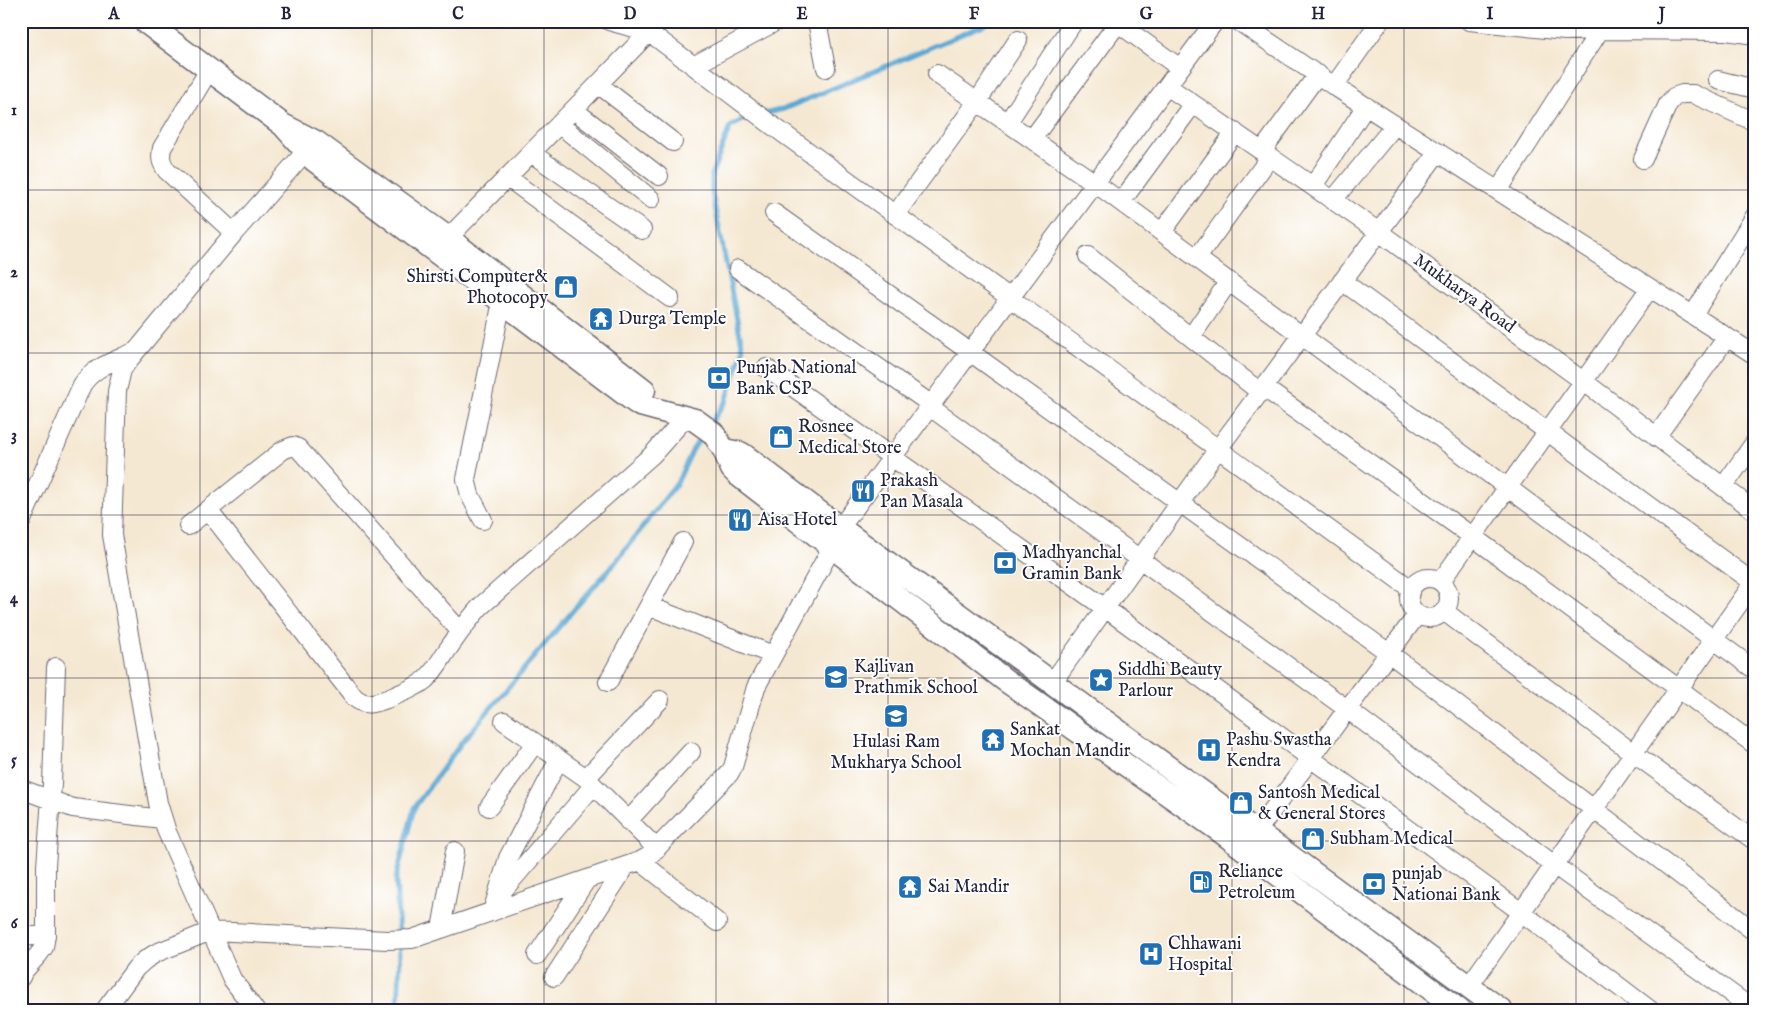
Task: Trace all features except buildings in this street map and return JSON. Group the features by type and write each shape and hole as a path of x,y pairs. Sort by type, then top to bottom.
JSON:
{"main road":[{"path":"144,21 283,125 316,142 448,238 640,386 698,427 740,453 836,538 1004,680 1220,831 1448,1007"},
{"path":"283,125 314,160 634,401 698,427"},
{"path":"836,538 1052,683 1501,1010"}],"street":[{"path":"609,21 655,27 693,66 773,126 1411,589"},
{"path":"693,66 777,21"},
{"path":"817,21 826,68"},
{"path":"1008,122 1074,21"},
{"path":"105,1010 136,968 145,960 156,952 211,931 387,940 412,939 441,929 494,906 633,864 657,849 729,774 733,767 756,687 836,538 892,458 1215,21"},
{"path":"1238,21 1334,86 1755,355"},
{"path":"1334,86 1380,21"},
{"path":"1469,21 1726,31 1755,35"},
{"path":"1032,139 1117,22 1180,68"},
{"path":"1498,190 1603,26"},
{"path":"448,238 655,27"},
{"path":"896,215 977,102 1018,40"},
{"path":"209,70 162,148 160,156 162,164 168,171 234,234"},
{"path":"937,74 1095,183 1198,258 1755,670"},
{"path":"1198,258 1318,74"},
{"path":"1718,80 1755,89"},
{"path":"598,84 673,142"},
{"name":"Mukharya Road","path":"1167,86 1379,232 1755,511"},
{"path":"1643,159 1668,104 1682,94 1693,94 1755,122"},
{"path":"1121,202 1193,104"},
{"path":"1313,186 1366,106"},
{"path":"574,110 659,176"},
{"path":"559,124 651,199"},
{"path":"1333,200 1396,125"},
{"path":"1162,232 1235,132"},
{"path":"255,1010 232,979 162,819 152,773 112,535 117,391 122,370 136,351 306,151"},
{"path":"1052,683 1218,449 1438,152"},
{"path":"530,153 642,230"},
{"path":"508,177 670,298"},
{"path":"774,213 1389,653 1755,932"},
{"path":"1693,316 1755,216"},
{"path":"1088,256 1190,337 1262,390 1473,537 1755,745"},
{"path":"738,269 931,406 1347,709 1554,865 1754,1010"},
{"path":"1190,337 1229,281"},
{"path":"1342,281 1754,582 1469,986"},
{"path":"1441,581 1650,288"},
{"path":"483,520 470,495 466,479 502,302"},
{"path":"1656,437 1727,337"},
{"path":"21,522 82,384 88,375 136,351"},
{"path":"766,368 1105,608 1521,912 1650,1010"},
{"path":"208,510 356,698 361,703 376,703 417,686 432,674 460,631 481,606 652,455 698,427"},
{"path":"1723,488 1755,442"},
{"path":"188,526 283,450 293,446 298,448 460,631"},
{"path":"608,682 682,542"},
{"path":"1428,578 1435,578 1441,581 1449,593 1450,600 1445,612 1431,619 1417,615 1409,603 1408,596 1411,589 1415,583 1428,578"},
{"path":"649,606 773,655"},
{"path":"1445,612 1633,753 1755,841"},
{"path":"1256,831 1417,615"},
{"path":"21,977 30,962 40,954 44,947 46,935 46,866 51,801 56,667"},
{"path":"494,906 590,782 660,700"},
{"path":"504,721 590,782 657,849"},
{"path":"489,807 536,743"},
{"path":"628,821 691,752"},
{"path":"494,906 508,858 559,759"},
{"path":"21,790 73,808 162,819"},
{"path":"441,929 455,851"},
{"path":"633,864 716,922"},
{"path":"554,977 633,864"},
{"path":"537,955 587,879"},
{"path":"21,936 46,935"}],"waterway":[{"path":"764,114 784,109 993,21"},
{"path":"710,424 726,401 743,350 712,192 712,173 730,127 753,116"},
{"path":"398,1010 400,956 396,878 414,808 462,742 614,564 677,483 693,449 704,433"}],"place":[{"name":"Shirsti Computer& Photocopy","path":"566,287"},
{"name":"Durga Temple","path":"601,319"},
{"name":"Punjab National Bank CSP","path":"719,378"},
{"name":"Rosnee Medical Store","path":"781,437"},
{"name":"Prakash Pan Masala","path":"863,491"},
{"name":"Aisa Hotel","path":"740,520"},
{"name":"Madhyanchal Gramin Bank","path":"1005,563"},
{"name":"Kajlivan Prathmik School","path":"836,677"},
{"name":"Siddhi Beauty Parlour","path":"1101,680"},
{"name":"Hulasi Ram Mukharya School","path":"896,716"},
{"name":"Sankat Mochan Mandir","path":"993,740"},
{"name":"Pashu Swastha Kendra","path":"1209,750"},
{"name":"Santosh Medical & General Stores","path":"1241,803"},
{"name":"Subham Medical","path":"1313,839"},
{"name":"Reliance Petroleum","path":"1201,882"},
{"name":"punjab Nationai Bank","path":"1374,884"},
{"name":"Sai Mandir","path":"910,887"},
{"name":"Chhawani Hospital","path":"1151,954"}]}
